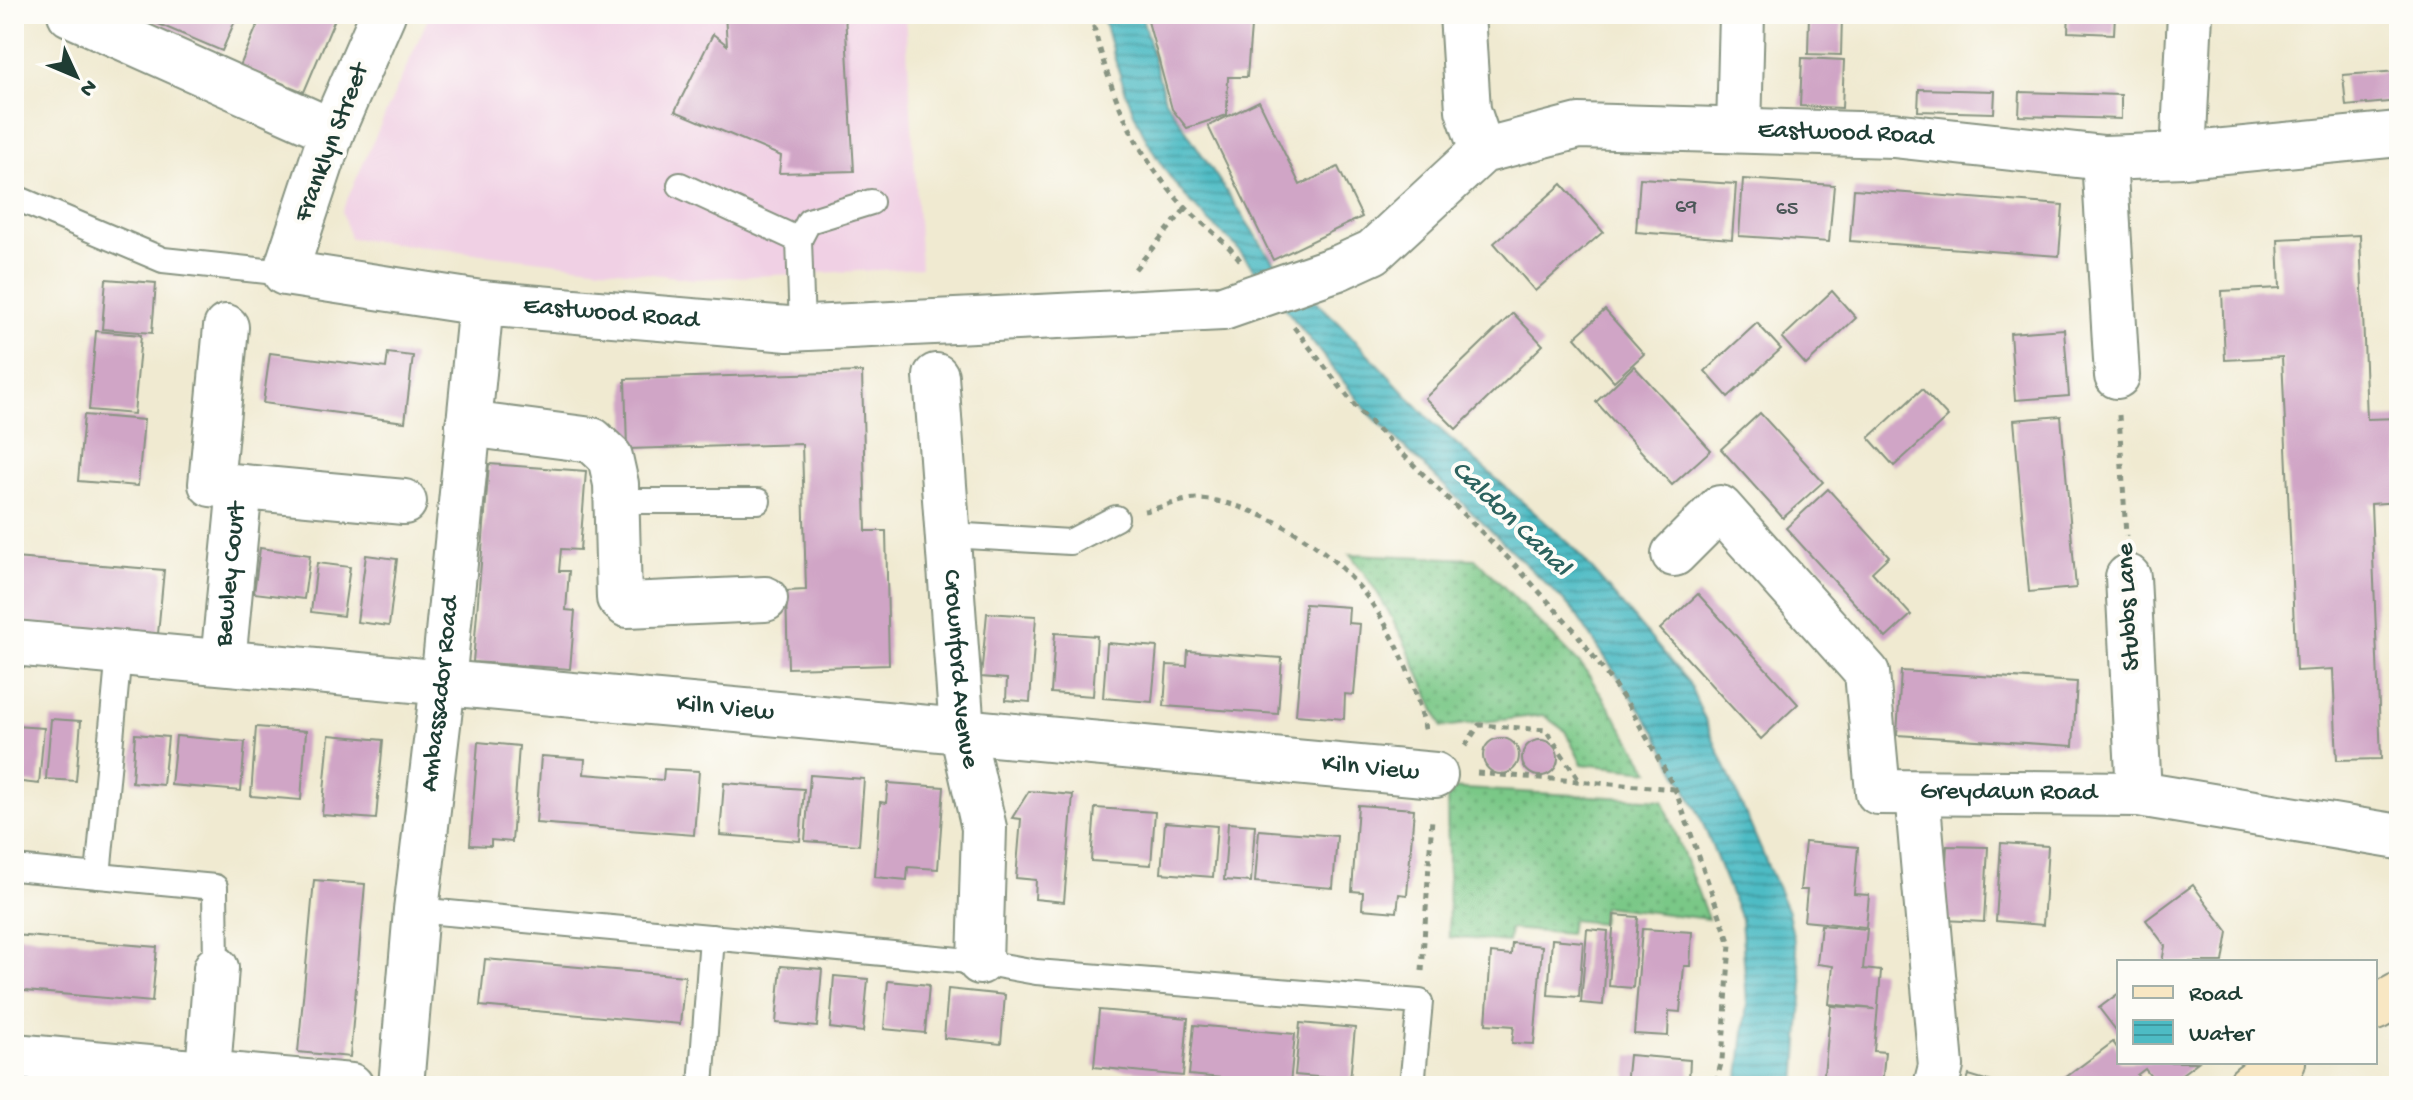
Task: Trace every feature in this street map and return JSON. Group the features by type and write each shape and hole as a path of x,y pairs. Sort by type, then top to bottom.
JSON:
{"street":[{"path":"70,14 332,131"},
{"name":"Franklyn Street","path":"285,273 332,131 383,14"},
{"path":"1462,14 1468,110 1482,151"},
{"path":"1739,130 1742,14"},
{"path":"2183,155 2190,14"},
{"name":"Eastwood Road","path":"285,273 481,303 802,328 1223,308 1338,268 1373,252 1482,151 1579,126 1893,135 2104,158 2183,155 2399,134"},
{"path":"2104,158 2117,376"},
{"name":"Ambassador Road","path":"401,1086 416,910 443,683 481,303"},
{"path":"226,327 211,484 404,502"},
{"name":"Crownford Avenue","path":"936,376 962,731 984,828 980,962"},
{"path":"468,424 592,440 610,457 619,598 627,605 765,599"},
{"name":"Bewley Court","path":"223,662 240,487"},
{"path":"1674,554 1720,508 1867,673 1898,792 1941,1066 1936,1086"},
{"name":"Stubbs Lane","path":"2128,577 2139,794"},
{"name":"Kiln View","path":"14,643 1442,773"},
{"name":"Greydawn Road","path":"1898,792 2139,794"},
{"path":"2139,794 2399,837"},
{"path":"208,1071 216,968"},
{"path":"14,1056 351,1086"},
{"path":"2250,1086 2280,1064"}],"lane":[{"path":"680,185 799,240"},
{"name":"Eastwood Road","path":"14,197 163,260 285,273"},
{"path":"802,328 799,240 809,221 871,202"},
{"path":"615,501 758,501"},
{"path":"949,535 1070,542 1116,518"},
{"path":"98,876 119,653"},
{"path":"14,868 215,887 216,968"},
{"path":"416,910 980,962 1036,972 1420,1002 1412,1086"},
{"path":"701,1086 712,937"}],"path":[{"path":"1091,14 1102,66 1139,149 1186,208 1231,249 1248,270"},
{"path":"1097,316 1186,208"},
{"path":"1291,324 1358,410 1514,564 1575,631 1627,703 1675,789 1730,944 1722,1060 1715,1086"},
{"name":"Stubbs Lane","path":"2117,376 2128,577"},
{"path":"1116,518 1197,499 1249,509 1294,530 1336,559 1368,596 1394,639 1442,773 1420,1002"},
{"path":"1442,773 1479,725 1546,730 1580,783"},
{"path":"1442,773 1675,789"}],"shaded area":[{"path":"430,14 905,14 921,268 694,279 350,238 342,211"}],"green space":[{"path":"1350,554 1476,559 1584,668 1650,771 1582,764 1565,731 1543,715 1442,727 1391,616"},
{"path":"1447,788 1663,800 1708,919 1603,906 1601,923 1571,920 1569,934 1510,929 1508,942 1449,937"}],"water":[{"name":"Caldon Canal","path":"1102,14 1141,14 1165,99 1272,260 1339,323 1434,424 1571,545 1689,683 1788,912 1803,983 1796,1086 1738,1086 1747,1003 1741,919 1699,814 1656,733 1573,610 1368,412 1233,243 1182,192 1163,167 1134,112"}],"building":[{"path":"135,14 238,14 222,51"},
{"path":"262,14 337,14 304,92 240,66"},
{"path":"725,14 845,14 854,171 779,173 781,156 675,111 713,34 727,45"},
{"path":"1146,14 1252,14 1247,77 1228,77 1227,115 1187,128 1172,109"},
{"path":"1809,14 1842,15 1841,55 1808,54"},
{"path":"2069,14 2115,14 2114,34 2068,32"},
{"path":"1802,58 1844,60 1842,108 1800,106"},
{"path":"2399,71 2399,101 2346,106 2343,75"},
{"path":"1919,89 1995,91 1994,113 1918,111"},
{"path":"2020,92 2121,95 2121,119 2019,116"},
{"path":"1259,101 1300,185 1338,167 1362,217 1273,260 1208,126"},
{"path":"1640,178 1736,184 1732,239 1636,232"},
{"path":"1743,179 1834,185 1829,242 1739,236"},
{"path":"1562,184 1603,232 1535,291 1494,243"},
{"path":"1854,189 2063,205 2059,256 1850,241"},
{"path":"2360,235 2367,419 2399,418 2399,502 2371,504 2381,759 2337,760 2333,669 2296,671 2282,357 2225,360 2222,291 2280,288 2278,239"},
{"path":"106,279 156,283 152,333 102,329"},
{"path":"1832,291 1856,318 1806,365 1782,338"},
{"path":"1605,310 1644,354 1614,381 1575,337"},
{"path":"1513,313 1543,345 1456,429 1425,398"},
{"path":"1757,323 1781,349 1728,397 1705,371"},
{"path":"2064,329 2069,396 2015,400 2010,333"},
{"path":"96,331 141,335 134,414 89,410"},
{"path":"270,353 386,368 388,353 413,356 405,422 263,403"},
{"path":"1634,366 1711,450 1672,485 1596,402"},
{"path":"862,372 866,531 886,531 889,665 788,668 786,591 806,590 802,444 627,449 625,379"},
{"path":"1922,389 1948,417 1894,466 1869,438"},
{"path":"1760,413 1823,482 1783,518 1721,449"},
{"path":"84,415 144,420 138,486 78,481"},
{"path":"2061,416 2076,588 2029,592 2014,420"},
{"path":"489,464 586,471 580,550 561,549 559,571 569,571 566,610 575,611 570,669 473,662"},
{"path":"1828,489 1889,556 1872,572 1911,615 1886,638 1786,528"},
{"path":"260,548 310,555 304,599 254,593"},
{"path":"366,555 397,559 389,626 357,622"},
{"path":"14,558 164,570 158,634 14,622"},
{"path":"317,563 350,567 343,616 311,612"},
{"path":"1698,594 1798,704 1761,739 1660,629"},
{"path":"1305,604 1349,607 1348,623 1360,624 1354,695 1345,694 1344,719 1296,715"},
{"path":"987,613 1036,616 1030,702 1006,700 1007,679 981,677"},
{"path":"1055,633 1097,636 1093,696 1051,693"},
{"path":"1107,643 1157,647 1152,702 1103,698"},
{"path":"1188,651 1282,658 1278,714 1164,706 1167,665 1187,666"},
{"path":"1901,671 2077,682 2073,746 1897,735"},
{"path":"51,719 81,721 76,781 46,779"},
{"path":"14,726 44,728 39,784 14,781"},
{"path":"256,727 306,731 301,800 251,796"},
{"path":"135,734 168,737 163,785 132,782"},
{"path":"329,735 383,740 376,819 322,815"},
{"path":"176,736 245,742 241,791 171,785"},
{"path":"1501,738 1514,743 1519,756 1514,769 1501,774 1488,769 1483,756 1488,743"},
{"path":"1540,740 1553,745 1558,758 1553,771 1540,776 1527,771 1522,758 1527,745"},
{"path":"478,742 519,746 512,842 491,840 491,846 470,845"},
{"path":"541,756 585,759 584,774 663,780 664,769 699,771 694,835 536,823"},
{"path":"810,775 864,779 859,845 805,841"},
{"path":"724,783 804,789 800,841 720,835"},
{"path":"888,783 944,787 938,869 908,867 907,880 875,877 880,802 886,803"},
{"path":"1029,791 1073,795 1064,902 1035,899 1036,880 1016,878 1021,819 1012,818"},
{"path":"1358,805 1414,809 1407,895 1399,894 1397,912 1362,909 1363,892 1352,891"},
{"path":"1095,808 1155,812 1151,865 1091,861"},
{"path":"1165,822 1217,826 1213,877 1161,873"},
{"path":"1228,823 1255,825 1251,882 1224,880"},
{"path":"1259,830 1337,836 1333,888 1255,882"},
{"path":"1805,842 1858,847 1854,894 1869,895 1866,927 1804,921 1807,890 1800,890"},
{"path":"2001,843 2048,846 2043,925 1996,921"},
{"path":"1947,846 1988,847 1984,922 1943,920"},
{"path":"314,880 365,884 350,1057 298,1052"},
{"path":"2193,885 2228,932 2223,960 2162,960 2165,946 2146,920"},
{"path":"1614,915 1638,917 1633,988 1609,986"},
{"path":"1821,925 1867,929 1863,969 1881,971 1874,1051 1885,1052 1882,1086 1823,1084 1831,1006 1875,1009 1829,1004 1833,966 1817,964"},
{"path":"1587,929 1608,931 1603,1005 1581,1003"},
{"path":"1642,929 1692,932 1690,966 1684,966 1680,1012 1669,1011 1668,1036 1634,1034"},
{"path":"14,935 157,947 152,1002 14,990"},
{"path":"1552,939 1583,942 1579,997 1548,995"},
{"path":"1512,943 1542,946 1534,1044 1512,1043 1514,1026 1486,1024 1491,953 1511,955"},
{"path":"485,959 685,976 680,1024 480,1006"},
{"path":"781,966 822,969 817,1027 776,1023"},
{"path":"834,976 868,979 863,1032 830,1028"},
{"path":"888,981 929,985 925,1033 884,1029"},
{"path":"948,989 1005,995 1001,1044 944,1038"},
{"path":"2117,994 2117,1031 2099,1008"},
{"path":"1099,1010 1188,1018 1183,1076 1094,1067"},
{"path":"1300,1023 1355,1028 1350,1080 1295,1075"},
{"path":"1194,1025 1295,1034 1290,1084 1189,1075"},
{"path":"2113,1042 2117,1048 2117,1064 2195,1064 2166,1086 2158,1086 2145,1069 2137,1075 2145,1086 2065,1086 2061,1081"},
{"path":"1629,1055 1690,1060 1689,1080 1685,1080 1684,1086 1626,1086"},
{"path":"1969,1075 2002,1085 1965,1086"}]}
